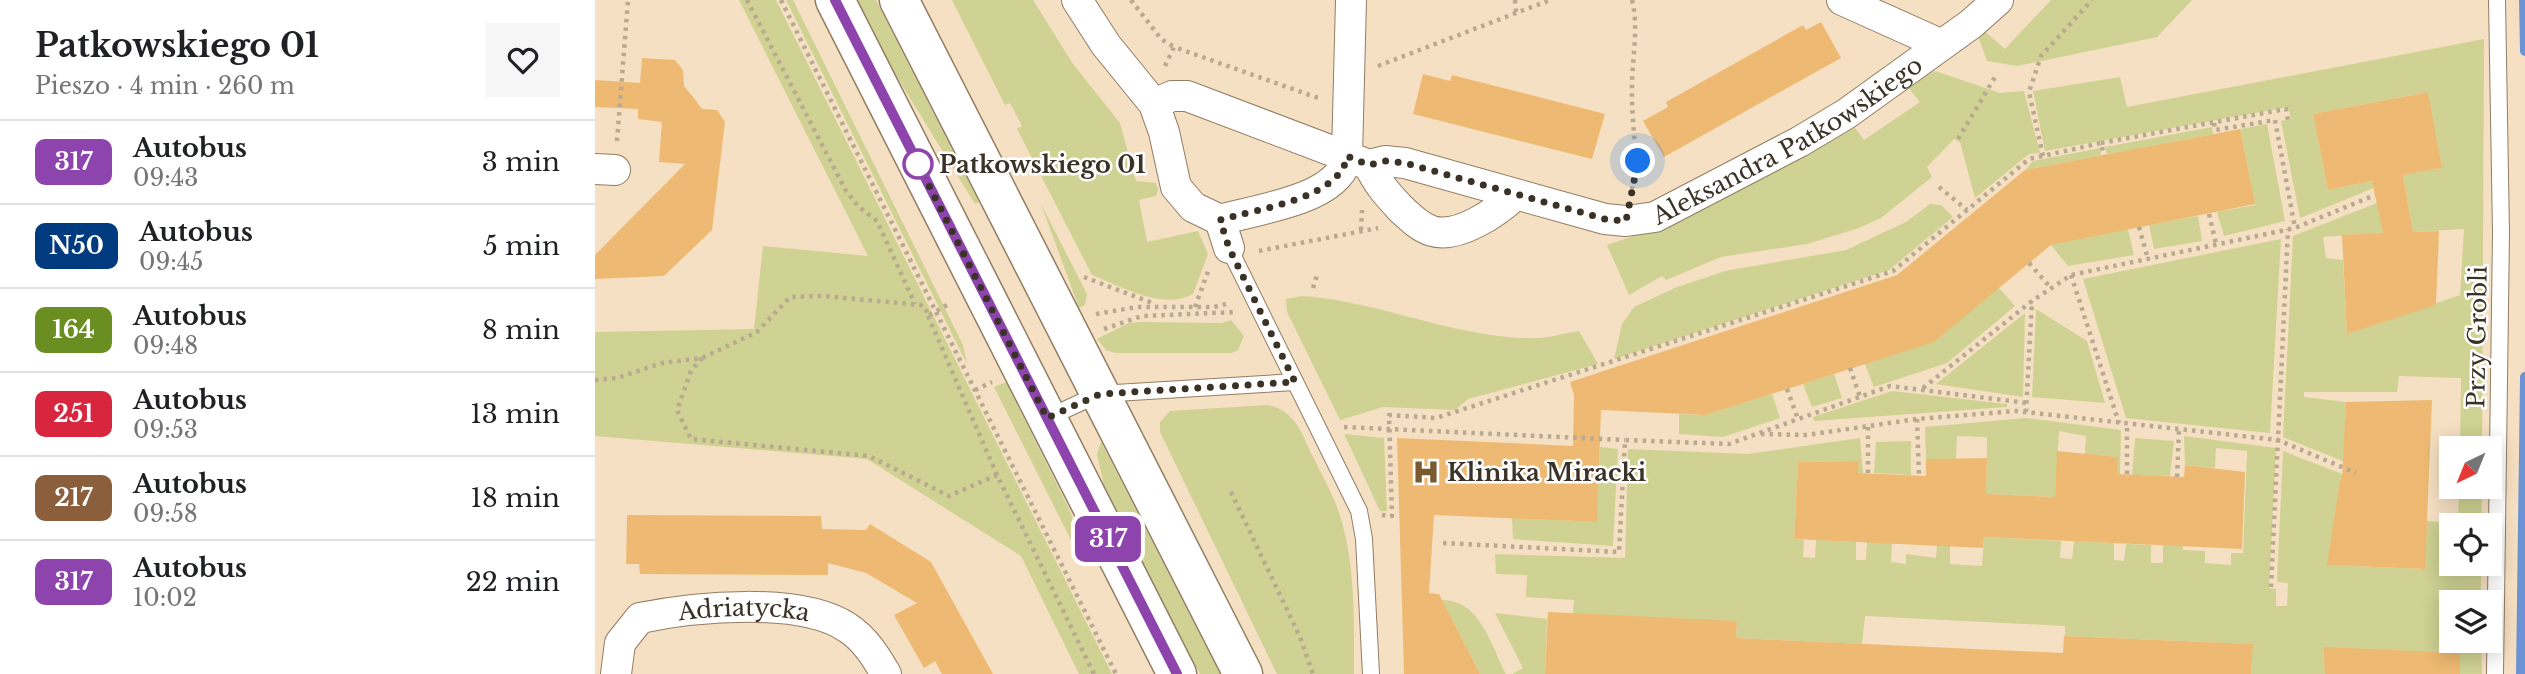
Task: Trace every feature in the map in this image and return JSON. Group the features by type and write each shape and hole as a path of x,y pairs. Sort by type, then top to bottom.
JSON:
{"main road":[{"path":"835,0 1177,674"},
{"path":"899,0 1243,674"}],"street":[{"path":"1077,0 1106,45 1154,104 1164,132 1176,187 1193,207 1220,220 1326,188 1358,160"},
{"path":"1351,0 1349,106 1358,160"},
{"path":"1842,0 1940,44"},
{"name":"Aleksandra Patkowskiego","path":"1358,160 1405,163 1605,219 1626,221 1655,217 1799,142 1846,114 1971,24 1998,0"},
{"path":"1154,104 1172,96 1198,99 1358,160 1381,188 1412,219 1429,231 1446,233 1493,212 1515,195"},
{"path":"1220,220 1233,255"},
{"name":"Adriatycka","path":"616,674 620,643 640,618 743,606 825,615 849,629 872,651 886,674"}],"lane":[{"name":"Przy Grobli","path":"2495,674 2501,233 2497,0"},
{"path":"1233,255 1359,511 1364,539 1371,674"},
{"path":"1047,418 1100,394 1295,382"}],"path":[{"path":"605,169 628,0"},
{"path":"747,0 846,191 858,206 877,221 915,304"},
{"path":"781,0 1116,674"},
{"path":"1131,0 1161,39 1174,47 1335,104 1349,106"},
{"path":"1515,0 1516,13"},
{"path":"1350,66 1376,67 1550,0"},
{"path":"1626,221 1638,161 1632,89 1636,15 1632,0"},
{"path":"2043,156 2029,93 2041,56 2092,0"},
{"path":"1171,53 1174,47"},
{"path":"1958,139 1995,77"},
{"path":"1378,515 1392,516 1389,415 1436,418 1893,271 2029,159 2286,109 2288,120"},
{"path":"2214,122 2215,130 2275,120 2295,228"},
{"path":"2101,143 2104,156"},
{"path":"1939,187 1967,210"},
{"path":"1922,388 2032,300 2071,275 2295,228 2375,195"},
{"path":"2209,214 2216,244"},
{"path":"1195,307 1211,265 1233,255 1412,219"},
{"path":"2139,227 2147,259"},
{"path":"2271,586 2288,229"},
{"path":"2029,263 2051,288"},
{"path":"1313,288 1318,272"},
{"path":"2071,275 2119,422"},
{"path":"1084,277 1162,307"},
{"path":"595,380 617,378 662,363 702,358 757,332 790,297 824,296 925,307 997,475 1094,674"},
{"path":"2026,412 2032,300"},
{"path":"1093,315 1126,308 1195,307 1231,303"},
{"path":"928,316 947,305"},
{"path":"1099,331 1134,317 1224,315 1258,308"},
{"path":"702,358 691,371 677,410 691,439 869,456 949,496 997,475"},
{"path":"1850,368 1860,397"},
{"path":"1336,426 1729,444 1889,386 2027,403"},
{"path":"1787,389 1798,419"},
{"path":"1757,434 1807,435 1917,419 2026,412 2279,440 2355,473"},
{"path":"1917,419 1919,475"},
{"path":"2127,424 2127,474"},
{"path":"1868,426 1868,473"},
{"path":"2177,477 2179,429"},
{"path":"1443,543 1619,552 1625,440"},
{"path":"1231,492 1300,637 1313,674"}],"green space":[{"path":"739,0 776,0 1112,674 1079,674 1021,556 867,459 595,436 595,332 754,329 763,246 868,256"},
{"path":"786,0 793,0 963,345 967,364"},
{"path":"857,0 876,0 979,202 975,204 889,64"},
{"path":"952,0 1033,0 1073,64 1120,123 1136,181 1156,183 1156,196 1139,200 1147,242 1198,231 1208,254 1193,294 1181,299 1155,298 1092,275 1017,129 1022,126 1010,103 1005,105"},
{"path":"2051,0 2192,0 2157,37 2017,66 1987,61 1978,36 1983,30 2005,49"},
{"path":"2484,39 2482,436 2460,436 2461,378 2399,376 2397,392 2304,392 2304,397 2346,402 2344,452 2355,466 2283,437 2293,236 2377,203 2383,233 2323,237 2326,258 2343,260 2347,334 2460,295 2464,229 2413,232 2403,175 2442,168 2427,92 2313,114 2328,190 2372,181 2374,188 2300,218 2281,121 2291,119 2288,107 2045,151 2033,91 2120,77 2127,107"},
{"path":"1935,71 2000,93 2024,91 2040,153 2029,154 1975,198 1960,142 1954,139 1927,167 1932,177 1881,218 1859,228 1807,244 1721,257 1666,280 1662,276 1629,295 1607,245 1701,208 1761,179 1849,130 1855,128 1864,140 1920,102 1906,85"},
{"path":"2267,124 2285,221 2224,236 2217,212 2255,205 2240,129"},
{"path":"2212,127 2213,134 2107,155 2105,147"},
{"path":"2100,148 2101,156 2025,170 2033,161"},
{"path":"1041,204 1087,294 1085,305 1079,308"},
{"path":"1930,204 1941,205 1953,217 1889,270 1614,359 1622,324 1634,307 1677,287 1725,271 1846,250 1906,222"},
{"path":"2198,216 2202,241 2154,249 2149,225"},
{"path":"2128,229 2134,255 2068,266 2051,245"},
{"path":"2281,239 2270,433 2126,418 2083,279"},
{"path":"1999,288 2015,306 1947,363 1874,387 1865,364"},
{"path":"1302,296 1361,305 1449,327 1507,337 1541,338 1579,331 1598,364 1468,399 1455,410 1383,407 1340,420 1287,312 1286,299"},
{"path":"2036,309 2087,341 2105,403 2032,397"},
{"path":"2025,313 2023,397 1936,384"},
{"path":"1231,320 1244,336 1238,350 1232,353 1115,353 1106,350 1097,339 1129,323 1222,323"},
{"path":"1834,374 1842,398 1812,407 1803,384"},
{"path":"1006,382 1070,511 1088,561 1076,550 994,387"},
{"path":"1892,391 2007,404 2007,407 1814,421 1813,417"},
{"path":"1772,394 1780,418 1723,437 1679,434 1679,414 1706,415"},
{"path":"1267,405 1283,411 1295,422 1337,507 1351,568 1354,674 1277,674 1160,432 1160,422 1170,411"},
{"path":"2026,418 2121,430 2120,474 2117,474 2117,457 2085,454 2086,436 2059,431 2055,497 1986,494 1987,437 1957,436 1956,459 1926,459 1925,427"},
{"path":"1344,434 1384,438 1387,511 1380,511"},
{"path":"2184,436 2276,448 2269,588 2276,589 2276,606 2287,606 2288,583 2277,582 2283,451 2355,479 2340,480 2328,565 2424,569 2427,521 2439,522 2439,576 2481,576 2481,590 2439,590 2439,653 2481,653 2482,674 2420,674 2323,648 2325,674 2251,674 2252,644 2065,636 2065,626 1865,616 1862,644 1736,638 1737,622 1573,614 1574,600 1526,597 1527,575 1496,574 1495,554 1625,558 1628,449 1748,454 1860,438 1863,473 1858,473 1858,461 1798,462 1794,539 1804,540 1803,557 1815,558 1816,540 1856,542 1856,560 1866,560 1867,542 1892,543 1891,562 1906,564 1906,554 1936,558 1937,545 1950,546 1950,564 1982,566 1984,537 2061,541 2060,558 2072,559 2074,541 2114,543 2114,560 2124,561 2126,544 2151,545 2151,563 2163,563 2163,545 2183,546 2183,550 2205,551 2205,563 2231,565 2231,553 2243,553 2247,451 2216,448 2215,468 2185,465"},
{"path":"2135,438 2174,441 2170,476 2132,475"},
{"path":"1911,441 1911,475 1874,473 1876,442"},
{"path":"1101,442 1220,674 1200,674 1104,486 1097,454"},
{"path":"1600,447 1618,449 1613,546 1513,539 1512,518 1596,522"},
{"path":"2459,499 2482,499 2481,513 2458,513"},
{"path":"1442,600 1466,607 1475,616 1483,626 1506,674 1480,674"},
{"path":"1495,613 1547,619 1545,674 1512,674 1523,668"}],"building":[{"path":"1821,22 1841,58 1664,157 1643,121 1668,107 1666,102 1803,25 1806,30"},
{"path":"642,58 675,60 683,70 684,86 702,109 717,110 725,122 712,230 664,276 595,279 595,255 685,164 659,162 662,122 638,119 638,109 595,107 595,80 640,83"},
{"path":"1423,74 1450,81 1452,75 1605,114 1592,159 1413,114"},
{"path":"2428,92 2442,168 2403,175 2413,232 2439,231 2436,305 2347,334 2342,235 2383,233 2372,181 2328,190 2313,114"},
{"path":"2240,129 2255,204 2051,245 1934,342 1706,415 1601,410 1597,522 1434,515 1429,593 1439,594 1480,674 1404,674 1397,438 1573,446 1574,395 1570,382 1897,275 2025,170"},
{"path":"2432,400 2425,569 2327,565 2342,479 2346,402"},
{"path":"2057,451 2118,457 2117,474 2184,477 2185,465 2245,472 2242,549 1984,537 1983,548 1794,539 1798,462 1859,461 1858,473 1926,476 1926,459 1987,458 1986,494 2055,497"},
{"path":"627,515 821,516 822,529 866,530 870,524 931,562 993,674 942,674 935,661 924,668 894,615 917,603 866,573 828,563 828,575 640,574 639,564 626,564"},
{"path":"1548,612 1737,621 1736,638 2063,653 2064,636 2253,644 2251,674 1545,674"},
{"path":"2323,647 2460,653 2460,674 2325,674"}],"waterway":[{"path":"2524,0 2525,51"},
{"path":"2521,674 2525,377"}],"bus line":[{"name":"317","path":"835,0 1177,674"}],"place":[{"name":"Patkowskiego 01","path":"918,164"},
{"name":"Klinika Miracki","path":"1426,472"}],"route":[{"path":"918,164 1047,418 1100,394 1295,382 1229,248 1220,220 1326,188 1341,174 1346,166 1347,156 1369,165 1377,161 1405,163 1605,219 1626,221 1638,161"}]}
